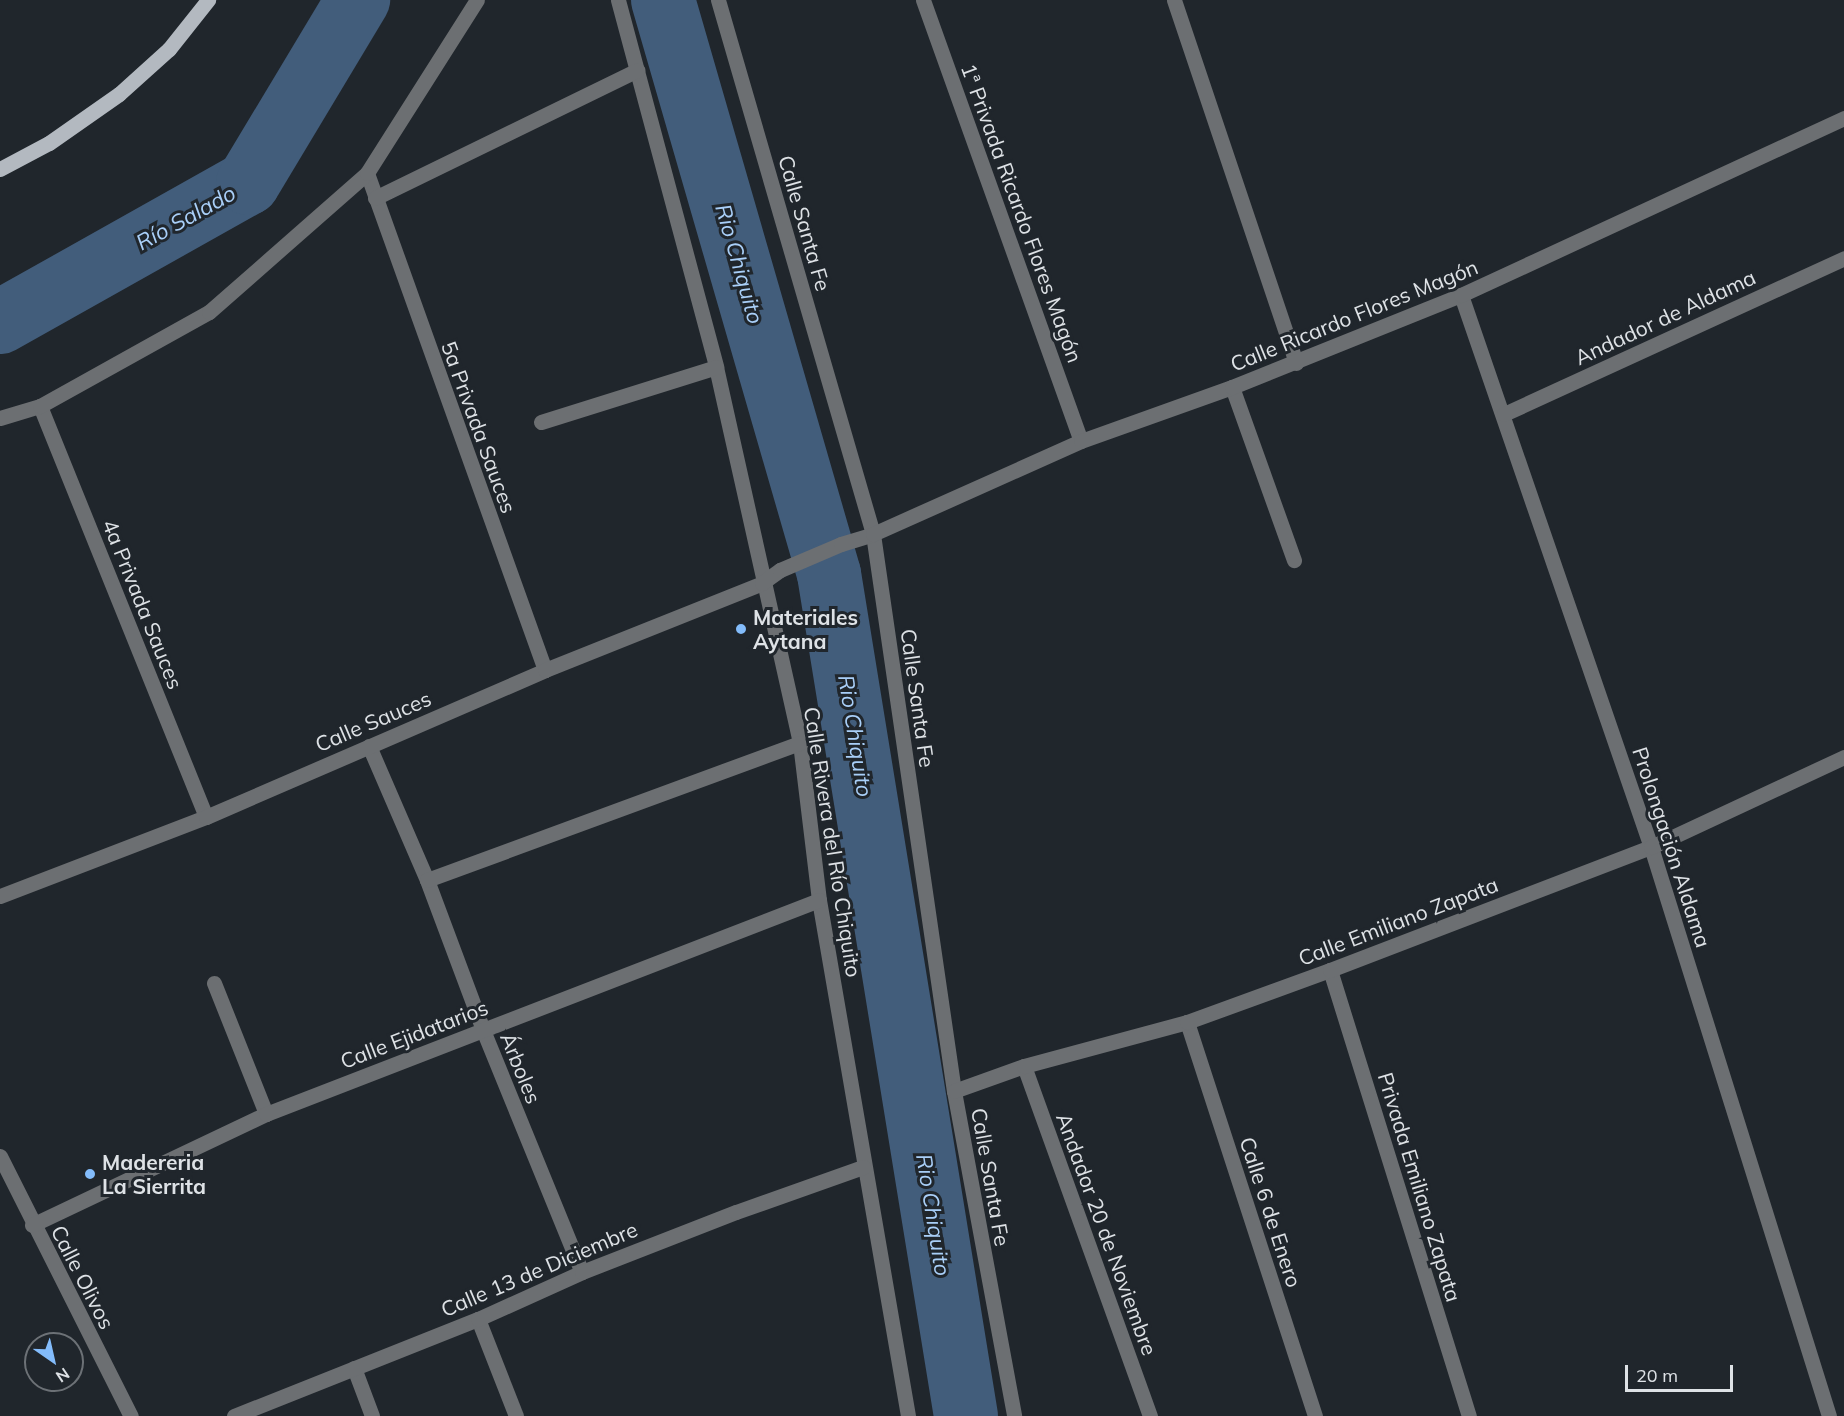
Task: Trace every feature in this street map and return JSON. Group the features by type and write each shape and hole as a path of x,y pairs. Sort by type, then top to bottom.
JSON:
{"main road":[{"path":"0,169 49,143 119,94 169,49 208,0"}],"street":[{"path":"0,418 40,406 209,312 367,173 477,0"},
{"name":"Calle Rivera del Río Chiquito","path":"618,0 716,367 762,583 800,743 819,900 863,1167 908,1416"},
{"name":"Calle Santa Fe","path":"718,0 873,534 954,1091 1014,1416"},
{"name":"1ª Privada Ricardo Flores Magón","path":"923,0 1081,441"},
{"path":"1174,0 1296,363"},
{"path":"375,198 638,70"},
{"name":"Calle Ricardo Flores Magón","path":"841,544 873,534 1081,441 1296,363 1461,296 1844,118"},
{"name":"5a Privada Sauces","path":"367,173 545,670"},
{"name":"Andador de Aldama","path":"1504,414 1844,258"},
{"name":"Prolongación Aldama","path":"1461,296 1504,414 1651,847 1829,1416"},
{"path":"541,422 716,367"},
{"path":"1232,387 1294,560"},
{"name":"4a Privada Sauces","path":"40,406 206,817"},
{"name":"Calle Sauces","path":"0,896 206,817 545,670 762,583 780,570 841,544"},
{"path":"427,880 800,743"},
{"name":"Árboles","path":"369,746 427,880 483,1030 582,1272"},
{"name":"Calle Emiliano Zapata","path":"954,1091 1024,1066 1187,1022 1330,970 1651,847 1844,757"},
{"name":"Calle Ejidatarios","path":"32,1225 266,1114 819,900"},
{"name":"Privada Emiliano Zapata","path":"1330,970 1469,1416"},
{"path":"214,983 266,1114"},
{"name":"Calle 6 de Enero","path":"1187,1022 1315,1416"},
{"name":"Andador 20 de Noviembre","path":"1024,1066 1149,1416"},
{"name":"Calle Olivos","path":"0,1156 4,1179 32,1225 131,1416"},
{"name":"Calle 13 de Diciembre","path":"234,1416 478,1319 582,1272 736,1212 863,1167"},
{"path":"478,1319 516,1416"},
{"path":"354,1368 372,1416"}],"waterway":[{"name":"Río Salado","path":"0,322 248,183 358,0"},
{"name":"Rio Chiquito","path":"663,0 829,574 966,1416"}],"place":[{"name":"Materiales Aytana","path":"741,629"},
{"name":"Madereria La Sierrita","path":"90,1174"}]}
